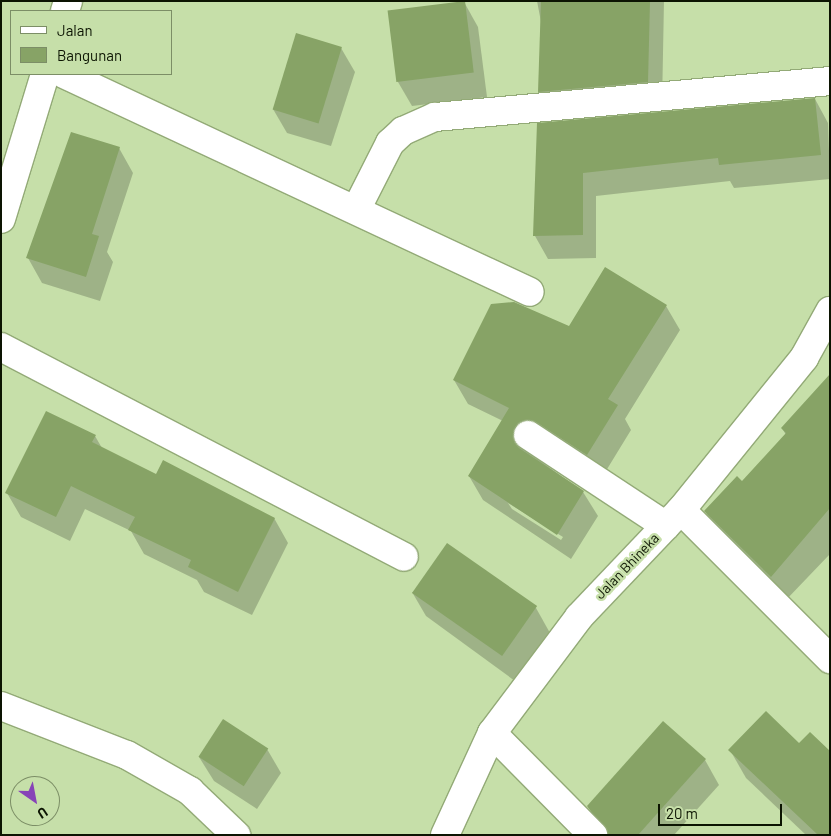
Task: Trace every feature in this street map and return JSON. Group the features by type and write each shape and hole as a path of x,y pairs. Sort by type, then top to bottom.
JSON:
{"street":[{"path":"1,219 45,75"},
{"path":"66,75 357,208 530,292"},
{"path":"357,208 390,143 403,131 435,117 830,81"},
{"name":"Jalan Bhineka","path":"445,835 492,734 579,616 674,518 804,358 830,311"},
{"path":"1,347 404,558"},
{"path":"528,435 674,518 830,659"},
{"path":"1,706 127,755 190,791 236,835"},
{"path":"492,734 593,835"}],"building":[{"path":"465,1 474,72 396,82 388,11"},
{"path":"541,1 650,1 648,82 538,92"},
{"path":"296,33 342,47 319,124 273,110"},
{"path":"815,98 821,155 719,165 718,158 583,173 583,235 533,236 537,123"},
{"path":"71,132 120,147 92,234 99,236 86,277 26,258"},
{"path":"605,267 667,305 608,399 618,405 587,455 536,422 521,421 515,427 514,442 519,448 584,491 557,535 468,476 509,408 453,380 491,304 514,302 569,326"},
{"path":"830,374 830,508 771,577 704,511 737,476 742,481 786,433 781,428"},
{"path":"46,411 96,435 92,442 156,474 163,460 275,518 238,592 188,567 191,560 128,530 135,517 71,486 56,517 5,493"},
{"path":"447,543 537,606 502,656 412,593"},
{"path":"766,711 799,743 810,732 830,751 830,835 818,835 728,750"},
{"path":"223,719 268,748 244,786 198,757"},
{"path":"663,721 706,759 638,835 608,835 587,806"}]}
